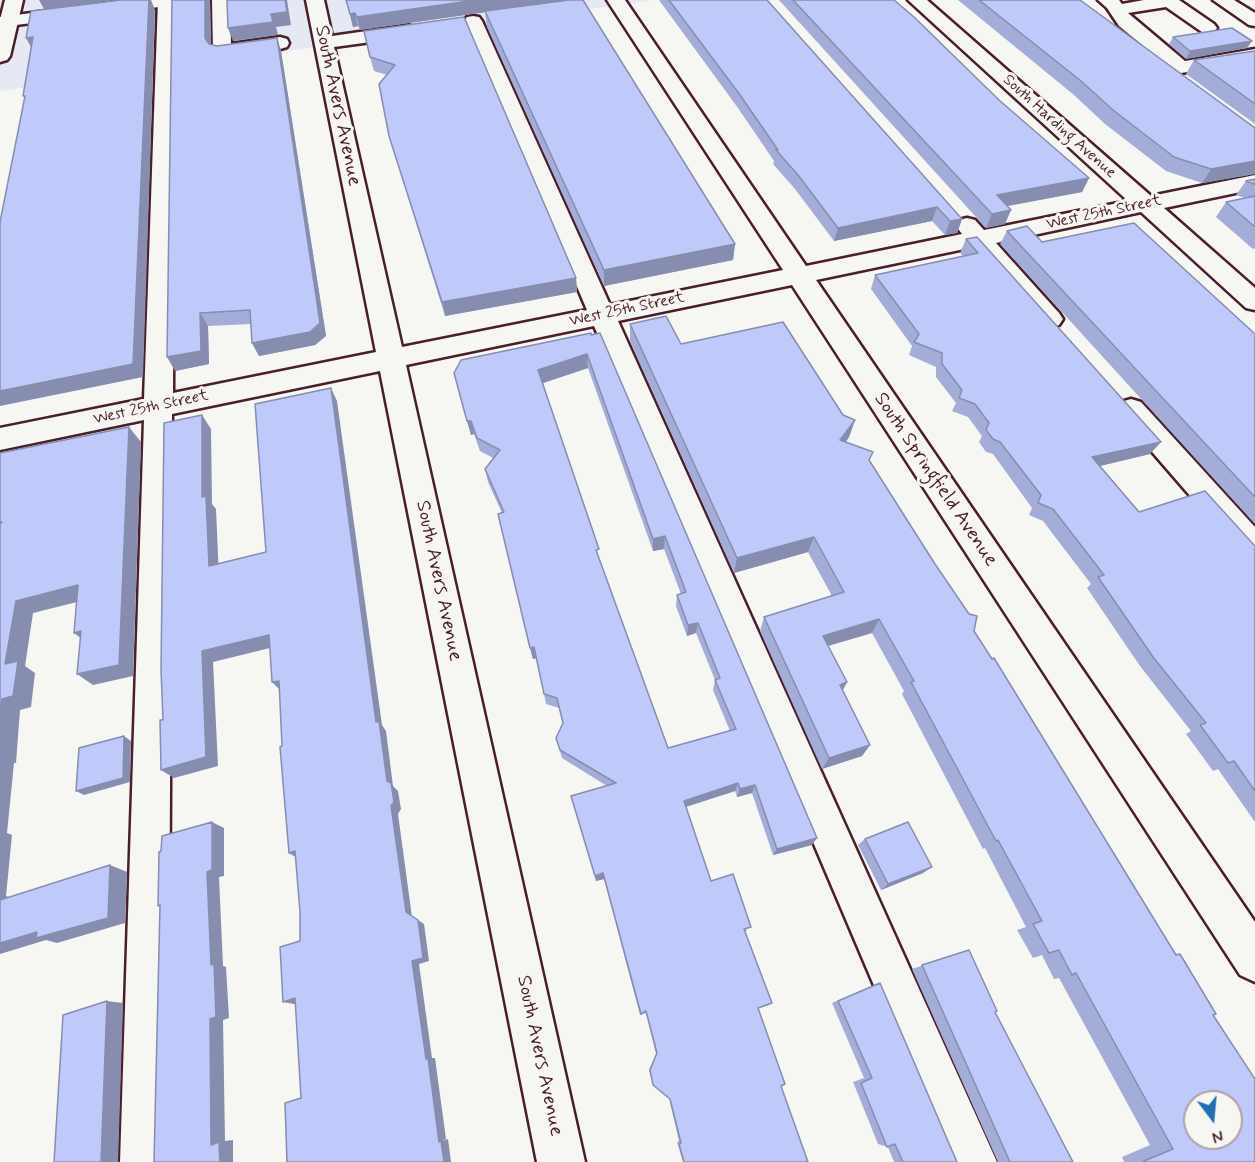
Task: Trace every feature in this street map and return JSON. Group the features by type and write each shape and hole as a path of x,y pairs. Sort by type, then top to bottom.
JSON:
{"street":[{"path":"0,56 4,22 14,0"},
{"path":"221,0 222,51 280,43"},
{"name":"South Avers Avenue","path":"315,0 561,1162"},
{"name":"South Harding Avenue","path":"917,0 1255,302"},
{"path":"1112,5 1170,0 1208,28"},
{"path":"1222,0 1255,21"},
{"path":"4,22 170,1 158,406 144,1162"},
{"name":"South Springfield Avenue","path":"613,1 799,275 1255,960"},
{"path":"1112,5 1125,22 1181,67 1255,55"},
{"path":"473,21 973,1162"},
{"path":"1106,27 1181,82"},
{"path":"324,43 429,28"},
{"name":"West 25th Street","path":"0,439 1255,182"},
{"path":"955,212 1068,339"},
{"path":"1115,391 1255,549"}],"shaded area":[{"path":"0,0 654,0 0,91"}],"building":[{"path":"121,0 149,0 133,364 0,391 0,222 25,96 23,96 33,37 26,38 31,11"},
{"path":"172,0 205,0 205,38 209,44 217,46 277,38 320,323 310,332 252,343 250,310 200,313 201,351 167,357"},
{"path":"227,0 285,0 287,12 271,14 273,22 228,28"},
{"path":"346,0 476,0 357,17 355,13 350,14"},
{"path":"583,0 735,244 604,270 485,11"},
{"path":"669,0 767,0 962,219 950,221 937,207 838,228 776,150 778,150 740,95"},
{"path":"793,0 894,0 999,100 1089,178 997,195 1011,210 992,214"},
{"path":"979,0 1080,0 1255,128 1255,161 1211,169 1174,157"},
{"path":"464,17 576,278 442,302 389,136 379,84 395,65 370,57 364,31"},
{"path":"1232,28 1252,41 1190,51 1173,37"},
{"path":"1255,51 1255,104 1194,60"},
{"path":"1255,196 1255,227 1226,202"},
{"path":"1134,223 1255,334 1255,497 1007,231 1027,226 1042,242"},
{"path":"977,237 1161,442 1092,457 1139,512 1205,491 1255,546 1255,791 1234,761 1228,763 1200,725 1206,723 1153,657 1098,577 1104,575 1053,509 1038,503 1041,495 1000,442 993,439 986,430 989,423 975,404 959,398 962,390 942,364 942,353 914,342 919,334 875,275 978,253 966,239"},
{"path":"666,316 681,344 783,322 843,415 855,420 840,440 873,452 869,460 969,614 977,616 974,631 992,659 994,658 1176,955 1180,954 1216,1014 1213,1015 1255,1079 1255,1162 1144,1162 1173,1149 1076,973 1072,975 1059,950 1049,953 1033,924 1042,921 998,840 996,841 911,682 914,681 879,619 823,636 847,682 840,685 870,745 829,758 764,617 844,592 814,537 737,558 630,324"},
{"path":"600,333 817,838 777,849 755,785 740,789 738,783 684,801 711,881 733,874 751,927 744,929 772,1003 758,1008 785,1084 781,1086 808,1162 684,1162 670,1099 653,1085 650,1070 657,1053 646,1011 641,1014 603,873 595,876 571,796 616,783 560,750 556,738 563,723 557,698 544,694 534,647 530,648 498,514 504,512 485,469 500,450 477,438 471,421 467,421 454,373 461,360","holes":["587,354 653,539 665,536 686,592 677,595 688,625 698,623 720,678 715,680 736,729 668,748 596,550 599,549 538,370"]},
{"path":"331,388 376,722 379,721 387,781 391,783 394,802 391,806 406,912 418,920 423,958 412,961 444,1162 287,1162 285,1103 301,1098 295,998 283,1002 280,947 300,941 300,912 295,851 289,853 280,747 282,746 279,681 272,682 269,635 202,651 206,757 161,770 164,423 202,415 202,497 206,496 209,566 266,552 255,404"},
{"path":"129,427 119,665 77,674 81,631 74,633 78,585 16,601 5,664 18,661 13,696 2,699 0,717 0,524 2,522 0,523 0,453"},
{"path":"124,736 123,778 76,791 79,748"},
{"path":"212,822 212,870 207,872 216,1017 210,1019 211,1145 219,1142 220,1162 154,1162 160,905 158,906 159,852 162,836"},
{"path":"908,822 932,867 888,884 865,839"},
{"path":"110,865 108,918 36,938 37,932 0,943 0,900"},
{"path":"969,950 997,1011 995,1012 1073,1162 1010,1162 922,965"},
{"path":"880,983 957,1162 903,1162 895,1144 887,1147 861,1083 872,1078 838,1001"},
{"path":"107,1001 101,1162 54,1162 63,1015"}]}
